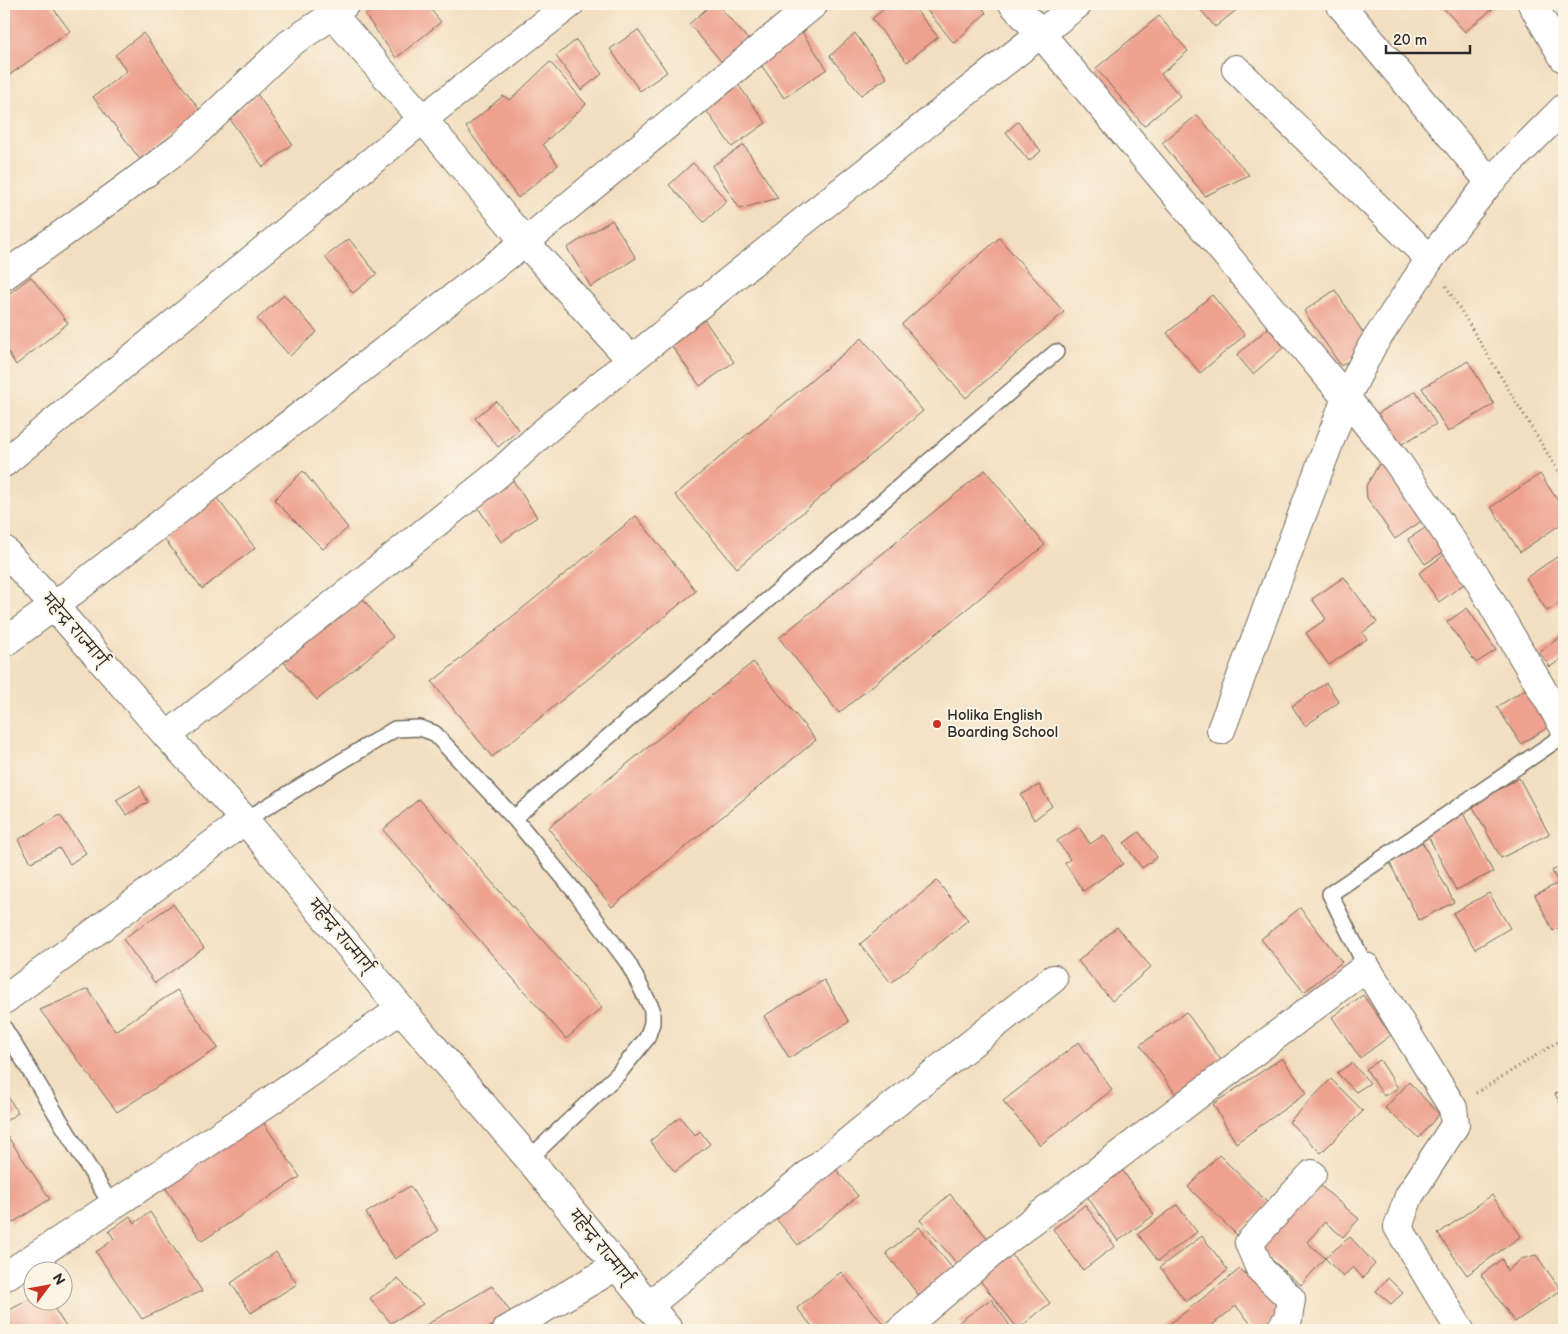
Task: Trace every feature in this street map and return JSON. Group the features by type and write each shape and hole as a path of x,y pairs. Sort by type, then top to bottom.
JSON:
{"main road":[{"path":"4,463 423,120 570,4"},
{"path":"4,643 525,242 814,4"},
{"path":"1013,4 1041,34 1396,460 1476,576 1564,727"},
{"path":"167,736 498,474 540,435 631,360 1078,4"},
{"path":"1340,4 1490,182"},
{"path":"1532,4 1564,58"},
{"path":"4,276 119,194 182,146 289,44 339,9 423,120 525,242 631,360"},
{"path":"1236,69 1430,259"},
{"path":"1221,730 1346,398 1372,346 1430,259 1490,182 1564,108"},
{"name":"महेन्द्र राज्मार्ग्","path":"4,550 167,736 245,820 401,1009 529,1159 669,1330"},
{"path":"4,1000 245,820"},
{"path":"901,1330 1006,1241 1366,967 1453,1108 1455,1125 1409,1196 1398,1227 1460,1330"},
{"path":"648,1306 861,1131 1052,979"},
{"path":"4,1277 250,1115 401,1009"},
{"path":"1280,1330 1288,1319 1291,1299 1260,1269 1250,1243 1312,1174"},
{"path":"507,1330 617,1266"}],"lane":[{"path":"514,818 1056,352"},
{"path":"245,820 394,730 420,728 434,732 514,818 576,893 628,963 652,1009 652,1023 647,1038 618,1074 529,1159"},
{"path":"1366,967 1330,894 1564,735"},
{"path":"4,1028 112,1206"}],"path":[{"path":"1430,259 1564,481"},
{"path":"1453,1108 1564,1038"}],"building":[{"path":"4,4 50,4 70,31 4,79"},
{"path":"379,4 426,4 441,22 396,58 365,15"},
{"path":"712,4 717,4 754,46 728,69 689,24"},
{"path":"890,4 911,4 938,37 907,62 872,19"},
{"path":"933,4 980,4 986,13 954,43 926,9"},
{"path":"1196,4 1244,4 1215,27"},
{"path":"1440,4 1498,4 1465,32"},
{"path":"1159,16 1188,51 1161,74 1180,96 1144,126 1096,68"},
{"path":"798,26 827,69 784,98 755,56"},
{"path":"638,30 667,72 640,91 610,49"},
{"path":"143,33 202,113 140,159 93,97 127,71 115,55"},
{"path":"855,33 887,78 861,95 830,56"},
{"path":"576,40 602,74 581,90 556,56"},
{"path":"550,62 586,104 543,144 558,165 518,198 466,127 503,96 510,100"},
{"path":"734,79 766,123 732,147 701,103"},
{"path":"257,94 292,144 263,167 230,119"},
{"path":"1197,115 1249,175 1205,196 1162,143"},
{"path":"1018,122 1041,151 1029,161 1006,132"},
{"path":"744,145 778,198 740,209 712,166"},
{"path":"693,163 727,201 704,222 669,185"},
{"path":"612,220 636,258 591,287 567,248"},
{"path":"999,238 1064,312 966,398 902,324"},
{"path":"349,239 377,274 353,293 325,257"},
{"path":"31,277 68,323 16,365 4,348 4,297"},
{"path":"1335,290 1372,346 1341,366 1304,311"},
{"path":"284,295 317,332 290,356 257,319"},
{"path":"1212,295 1245,335 1200,373 1167,333"},
{"path":"698,311 734,362 700,386 664,335"},
{"path":"1268,328 1284,347 1253,374 1237,355"},
{"path":"862,338 923,411 737,568 675,495"},
{"path":"1468,361 1494,404 1448,432 1422,388"},
{"path":"1416,391 1436,424 1397,447 1377,414"},
{"path":"496,401 519,430 498,447 475,418"},
{"path":"1384,456 1426,518 1395,539 1367,498 1366,486"},
{"path":"501,462 537,517 501,542 464,487"},
{"path":"985,470 1045,545 839,713 779,638"},
{"path":"303,471 348,528 323,549 274,500"},
{"path":"1540,474 1564,510 1564,522 1520,552 1491,507"},
{"path":"216,497 255,548 202,589 163,537"},
{"path":"636,516 696,591 492,757 432,682"},
{"path":"1428,526 1445,551 1425,564 1408,539"},
{"path":"1564,552 1564,600 1547,611 1526,578"},
{"path":"1447,553 1468,581 1439,602 1419,573"},
{"path":"1344,577 1377,622 1362,633 1367,639 1329,665 1306,633 1326,619 1312,599"},
{"path":"363,599 393,637 317,700 283,661"},
{"path":"1467,608 1496,650 1476,663 1447,622"},
{"path":"1563,635 1564,657 1550,667 1539,652"},
{"path":"753,662 816,740 612,907 548,828"},
{"path":"1326,683 1339,702 1305,726 1292,706"},
{"path":"1527,688 1550,726 1521,744 1497,707"},
{"path":"1519,778 1549,834 1501,858 1472,805"},
{"path":"1039,785 1052,806 1034,820 1021,795"},
{"path":"140,786 148,802 127,815 116,800"},
{"path":"419,799 602,1008 566,1039 383,830"},
{"path":"1463,813 1493,872 1456,890 1426,832"},
{"path":"60,815 86,853 70,864 59,848 31,862 18,840"},
{"path":"1079,827 1090,844 1104,835 1123,864 1083,891 1065,863 1070,859 1057,841"},
{"path":"1139,832 1157,857 1142,868 1124,843"},
{"path":"1421,840 1454,902 1419,920 1387,858"},
{"path":"1564,864 1564,925 1553,931 1535,895 1558,883 1552,871"},
{"path":"937,881 968,920 891,983 860,944"},
{"path":"1489,893 1510,928 1475,949 1453,913"},
{"path":"173,904 204,948 155,983 123,939"},
{"path":"1300,908 1342,962 1304,992 1261,939"},
{"path":"1117,927 1151,967 1112,1001 1078,961"},
{"path":"824,980 849,1022 789,1058 764,1016"},
{"path":"88,989 115,1031 177,990 218,1048 117,1112 40,1010"},
{"path":"1363,995 1391,1035 1360,1058 1332,1017"},
{"path":"1186,1012 1224,1064 1178,1097 1140,1045"},
{"path":"1079,1042 1112,1090 1040,1145 1003,1101"},
{"path":"1282,1058 1307,1093 1236,1143 1213,1104"},
{"path":"1380,1060 1398,1088 1384,1096 1366,1069"},
{"path":"1352,1063 1370,1083 1356,1092 1337,1073"},
{"path":"1331,1079 1363,1111 1321,1153 1289,1122"},
{"path":"1409,1082 1439,1114 1419,1138 1385,1108"},
{"path":"1564,1089 1564,1111 1555,1094"},
{"path":"4,1090 18,1113 4,1122"},
{"path":"680,1117 695,1136 700,1131 710,1144 675,1172 650,1141"},
{"path":"261,1119 300,1177 202,1241 162,1183"},
{"path":"8,1137 50,1199 12,1223 4,1210 4,1139"},
{"path":"1219,1155 1268,1203 1237,1235 1188,1187"},
{"path":"831,1163 858,1196 798,1245 771,1213"},
{"path":"1120,1167 1154,1215 1118,1241 1084,1192"},
{"path":"1316,1182 1359,1219 1343,1237 1325,1222 1307,1242 1325,1258 1301,1285 1258,1248"},
{"path":"410,1186 438,1231 395,1259 366,1213"},
{"path":"950,1194 989,1240 959,1266 920,1220"},
{"path":"1492,1195 1521,1236 1467,1275 1438,1234"},
{"path":"1085,1205 1115,1246 1083,1270 1053,1229"},
{"path":"1177,1205 1197,1232 1158,1261 1138,1234"},
{"path":"150,1212 202,1291 142,1319 96,1252 114,1239 109,1231 130,1216 135,1223"},
{"path":"919,1227 957,1274 923,1301 886,1253"},
{"path":"1202,1236 1228,1270 1186,1302 1160,1267"},
{"path":"1350,1237 1375,1264 1363,1278 1353,1267 1343,1277 1325,1258"},
{"path":"1007,1249 1050,1303 1018,1329 975,1274"},
{"path":"276,1252 297,1284 251,1313 231,1283"},
{"path":"1536,1255 1561,1290 1515,1322 1481,1275 1502,1259 1507,1271 1521,1259"},
{"path":"1240,1269 1286,1307 1262,1330 1256,1330 1236,1306 1206,1330 1162,1330"},
{"path":"841,1272 886,1327 882,1330 815,1330 797,1308"},
{"path":"1388,1278 1403,1293 1391,1304 1376,1291"},
{"path":"398,1279 423,1304 391,1323 370,1298"},
{"path":"492,1286 512,1314 485,1330 430,1330 426,1325"},
{"path":"991,1299 1013,1330 966,1330 959,1322"},
{"path":"22,1303 22,1312 56,1312 68,1330 14,1330 4,1313"}],"place":[{"name":"Holika English Boarding School","path":"937,724"}]}
